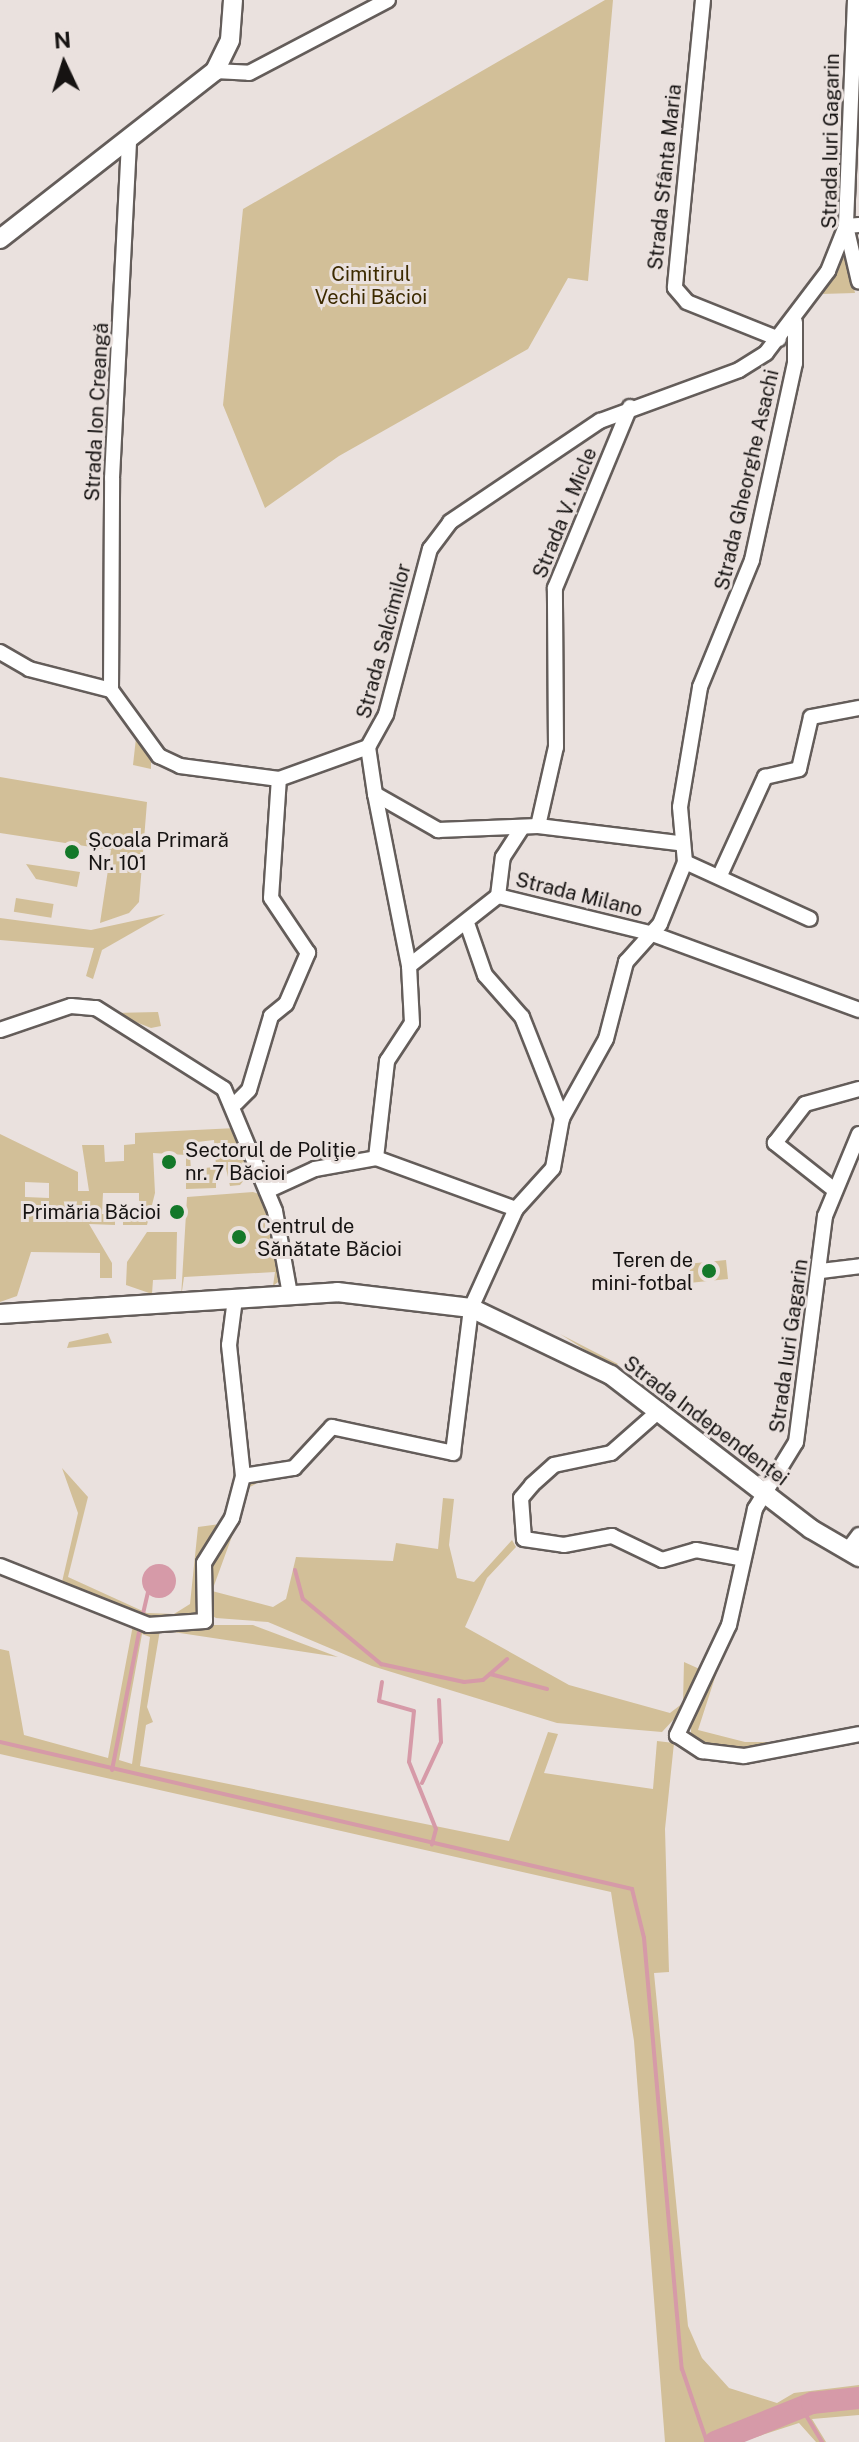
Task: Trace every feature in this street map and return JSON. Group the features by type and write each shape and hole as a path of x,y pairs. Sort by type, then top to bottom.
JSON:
{"main road":[{"path":"0,239 215,71 230,40 233,0"},
{"name":"Strada Independenței","path":"0,1314 290,1294 384,1294 471,1308 599,1369 660,1410 763,1493 853,1554"}],"street":[{"path":"215,71 249,73 388,0"},
{"name":"Strada Sfânta Maria","path":"703,0 675,288 687,302 779,339"},
{"name":"Strada Iuri Gagarin","path":"855,0 853,226 859,282"},
{"name":"Strada Ion Creangă","path":"111,690 112,478 129,137"},
{"path":"795,322 853,226"},
{"name":"Strada Salcîmilor","path":"368,747 386,714 430,549 450,522 520,469 630,407 739,370 779,339 795,322"},
{"name":"Strada Gheorghe Asachi","path":"685,862 678,843 700,687 752,560 795,363 795,322"},
{"name":"Strada V. Micle","path":"538,826 556,747 555,588 630,407"},
{"path":"0,652 14,664 111,690 159,756 219,775 279,779 343,759 368,747 370,779 409,966 412,1023 387,1061 376,1158"},
{"path":"721,873 765,777 799,769 811,717 859,708"},
{"path":"343,759 370,779"},
{"path":"236,1103 249,1090 271,1016 286,1004 308,953 271,898 279,779"},
{"path":"375,794 438,830 538,826 678,843"},
{"path":"409,966 468,926 498,896 503,857 522,828"},
{"path":"487,830 503,857"},
{"path":"243,1476 294,1468 332,1427 453,1453 471,1308 516,1209 553,1168 562,1118 606,1039 626,962 650,933 685,862 721,873 810,919"},
{"name":"Strada Milano","path":"498,896 650,933 859,1010"},
{"path":"468,926 485,975 522,1017 562,1118"},
{"path":"0,1030 71,1006 96,1008 236,1103 267,1191 290,1294"},
{"path":"832,1188 775,1143 805,1104 859,1089"},
{"name":"Strada Iuri Gagarin","path":"859,1134 832,1188 796,1442 783,1473 763,1493 739,1558 729,1625 677,1735 702,1751 744,1756 859,1734"},
{"path":"267,1191 315,1169 376,1158 516,1209"},
{"path":"821,1271 859,1266"},
{"path":"0,1566 148,1625 205,1621 204,1563 232,1518 243,1476 229,1345 235,1299"},
{"path":"660,1410 611,1453 554,1465 532,1485 521,1498 524,1539 564,1545 612,1536 662,1560 696,1550 739,1558"},
{"path":"853,1554 859,1535"}],"green space":[{"name":"Cimitirul Vechi Băcioi","path":"605,0 613,0 588,281 568,278 528,349 339,456 265,508 223,405 243,209"},
{"path":"841,257 848,259 855,293 821,294"},
{"path":"136,738 151,758 151,769 133,765"},
{"path":"0,777 147,802 139,902 129,913 100,923 111,850 0,833"},
{"path":"26,864 80,872 77,887 36,879"},
{"path":"16,898 54,904 51,918 14,912"},
{"path":"165,914 102,950 93,979 86,976 94,948 0,940 0,918 91,930"},
{"path":"158,1012 161,1026 151,1028 113,1013"},
{"path":"236,1128 249,1174 240,1185 230,1186 225,1164 216,1165 214,1140 189,1143 191,1169 216,1167 216,1188 186,1189 186,1155 153,1153 155,1193 147,1225 123,1225 123,1214 139,1214 139,1193 103,1193 102,1214 115,1214 115,1225 89,1224 112,1263 112,1278 100,1278 100,1253 31,1252 17,1296 0,1302 0,1134 78,1172 78,1191 89,1191 82,1145 104,1145 105,1162 124,1161 124,1145 135,1144 135,1133","holes":["25,1182 49,1183 49,1198 25,1197"]},
{"path":"253,1192 264,1196 273,1224 278,1282 273,1286 275,1272 184,1277 181,1298 187,1197"},
{"path":"147,1232 177,1232 176,1279 153,1280 152,1294 126,1285 127,1262"},
{"name":"Teren de mini-fotbal","path":"726,1260 728,1279 691,1283 689,1264"},
{"path":"108,1333 112,1343 67,1348 69,1342"},
{"path":"560,1334 618,1364 614,1368"},
{"path":"62,1468 88,1497 68,1577 147,1613 174,1614 190,1604 198,1527 220,1524 201,1562 199,1617 134,1617 62,1582 78,1513"},
{"path":"268,1477 250,1487 212,1591 273,1607 286,1599 296,1557 393,1561 396,1543 438,1549 443,1498 454,1499 449,1545 457,1578 474,1582 512,1540 516,1547 487,1578 465,1627 569,1685 670,1713 683,1703 684,1662 704,1671 688,1704 662,1732 557,1723 372,1666 268,1622 216,1618 209,1614 207,1564 248,1481"},
{"path":"133,1625 253,1625 338,1657 160,1630 147,1707 153,1722 146,1725 140,1766 509,1841 548,1732 558,1734 544,1773 653,1789 657,1741 674,1743 665,1829 669,1972 654,1973 688,2326 702,2358 729,2388 777,2403 794,2393 859,2385 859,2415 812,2419 826,2442 816,2442 799,2423 741,2442 665,2442 634,2041 611,1892 0,1754 0,1649 9,1651 24,1735 108,1758","holes":["142,1634 150,1637 132,1764 119,1760"]},
{"path":"720,1662 698,1730 745,1742 798,1742 752,1753 691,1739 691,1718"}],"shaded area":[{"path":"159,1564 171,1569 176,1581 171,1593 159,1598 147,1593 142,1581 147,1569"}],"waterway":[{"path":"295,1570 303,1599 381,1664 464,1682 483,1680 507,1659"},
{"path":"142,1618 148,1592"},
{"path":"112,1770 139,1633"},
{"path":"490,1674 547,1689"},
{"path":"382,1682 379,1701 414,1711 409,1762 436,1829 432,1844"},
{"path":"422,1783 441,1742 439,1700"},
{"path":"0,1742 632,1889 644,1938 682,2369 707,2442"},
{"path":"715,2442 812,2403 859,2398"},
{"path":"801,2407 822,2442"}],"place":[{"name":"Școala Primară Nr. 101","path":"72,852"},
{"name":"Sectorul de Poliţie nr. 7 Băcioi","path":"169,1162"},
{"name":"Primăria Băcioi","path":"177,1212"},
{"name":"Centrul de Sănătate Băcioi","path":"239,1237"},
{"name":"Teren de mini-fotbal","path":"709,1271"}]}
